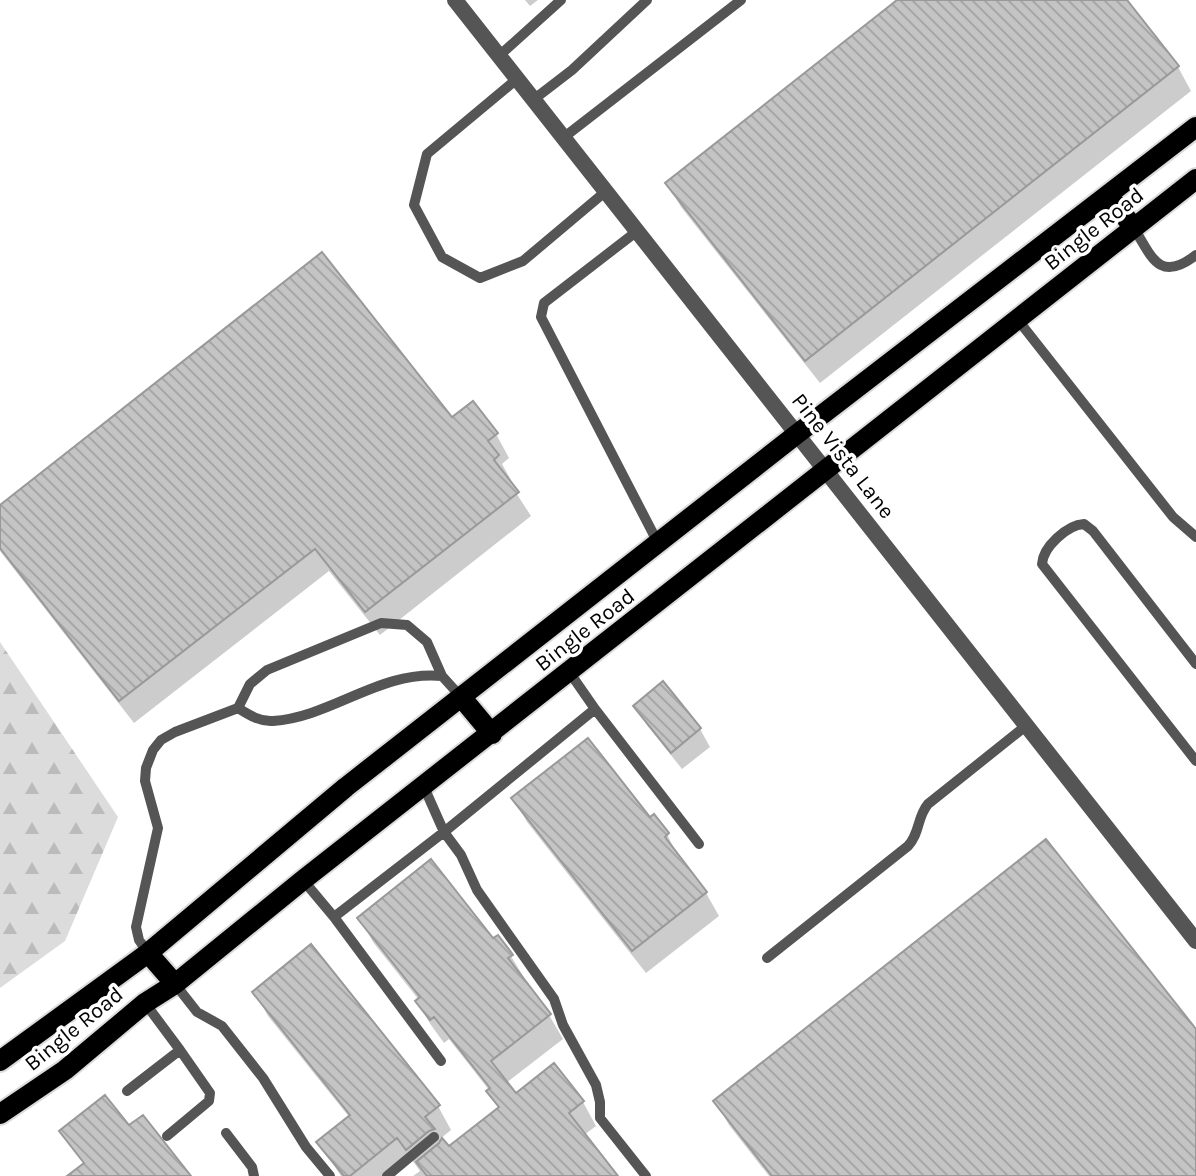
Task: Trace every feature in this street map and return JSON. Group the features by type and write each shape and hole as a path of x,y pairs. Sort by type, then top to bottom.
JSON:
{"main road":[{"name":"Bingle Road","path":"0,1061 148,953 346,787 1196,127"},
{"name":"Bingle Road","path":"0,1114 65,1070 145,1003 175,984 303,880 1196,179"},
{"path":"1108,195 1134,228"},
{"path":"462,698 492,734"},
{"path":"148,953 175,984"}],"street":[{"name":"Pine Vista Lane","path":"455,0 1196,941"}],"lane":[{"path":"499,56 561,0"},
{"path":"533,100 572,70 647,0"},
{"path":"563,138 741,0"},
{"path":"517,79 427,154 414,205 442,257 480,278 523,261 605,192"},
{"path":"1134,228 1152,257 1167,267 1178,268 1196,255"},
{"path":"636,232 544,303 541,317 658,543"},
{"path":"1018,320 1173,517 1196,537"},
{"path":"1196,664 1093,531 1084,524 1077,525 1049,547 1042,564 1196,761"},
{"path":"148,953 139,940 136,927 158,828 146,790 146,768 161,740 238,708 250,684 267,670 381,623 407,625 427,642 442,676 462,698"},
{"path":"570,673 699,844"},
{"path":"238,708 254,718 272,721 308,713 395,679 423,674 442,676"},
{"path":"334,917 595,709"},
{"path":"767,958 908,846 916,837 922,813 928,804 1027,725"},
{"path":"424,787 444,832 461,855 477,890 554,999 563,1025 596,1085 600,1118 646,1176"},
{"path":"303,880 441,1061"},
{"path":"175,984 197,1012 222,1026 263,1078 301,1138 330,1176"},
{"path":"145,1003 210,1093 209,1101 167,1136"},
{"path":"127,1091 180,1050"},
{"path":"226,1133 252,1167 254,1176"},
{"path":"387,1176 434,1137"}],"green space":[{"path":"0,642 118,817 65,941 0,988"}],"building":[{"path":"897,0 1127,0 1179,66 805,361 665,183"},
{"path":"322,252 452,417 473,401 498,433 488,441 499,455 494,460 519,492 365,612 315,549 119,701 0,548 0,505"},
{"path":"663,681 701,728 671,753 633,706"},
{"path":"588,738 650,817 654,814 669,833 665,837 707,892 632,951 511,798"},
{"path":"1046,839 1196,1029 1196,1176 772,1176 713,1101"},
{"path":"431,859 493,938 498,935 513,955 508,958 551,1014 491,1061 516,1093 554,1063 584,1101 569,1113 618,1176 427,1176 416,1162 442,1138 449,1146 499,1107 486,1091 490,1088 434,1017 430,1020 415,1001 420,997 357,918"},
{"path":"311,944 440,1105 425,1117 435,1129 406,1150 397,1138 350,1176 344,1176 316,1142 350,1115 252,992"},
{"path":"105,1095 129,1125 143,1115 191,1176 67,1176 84,1163 59,1131"}]}
